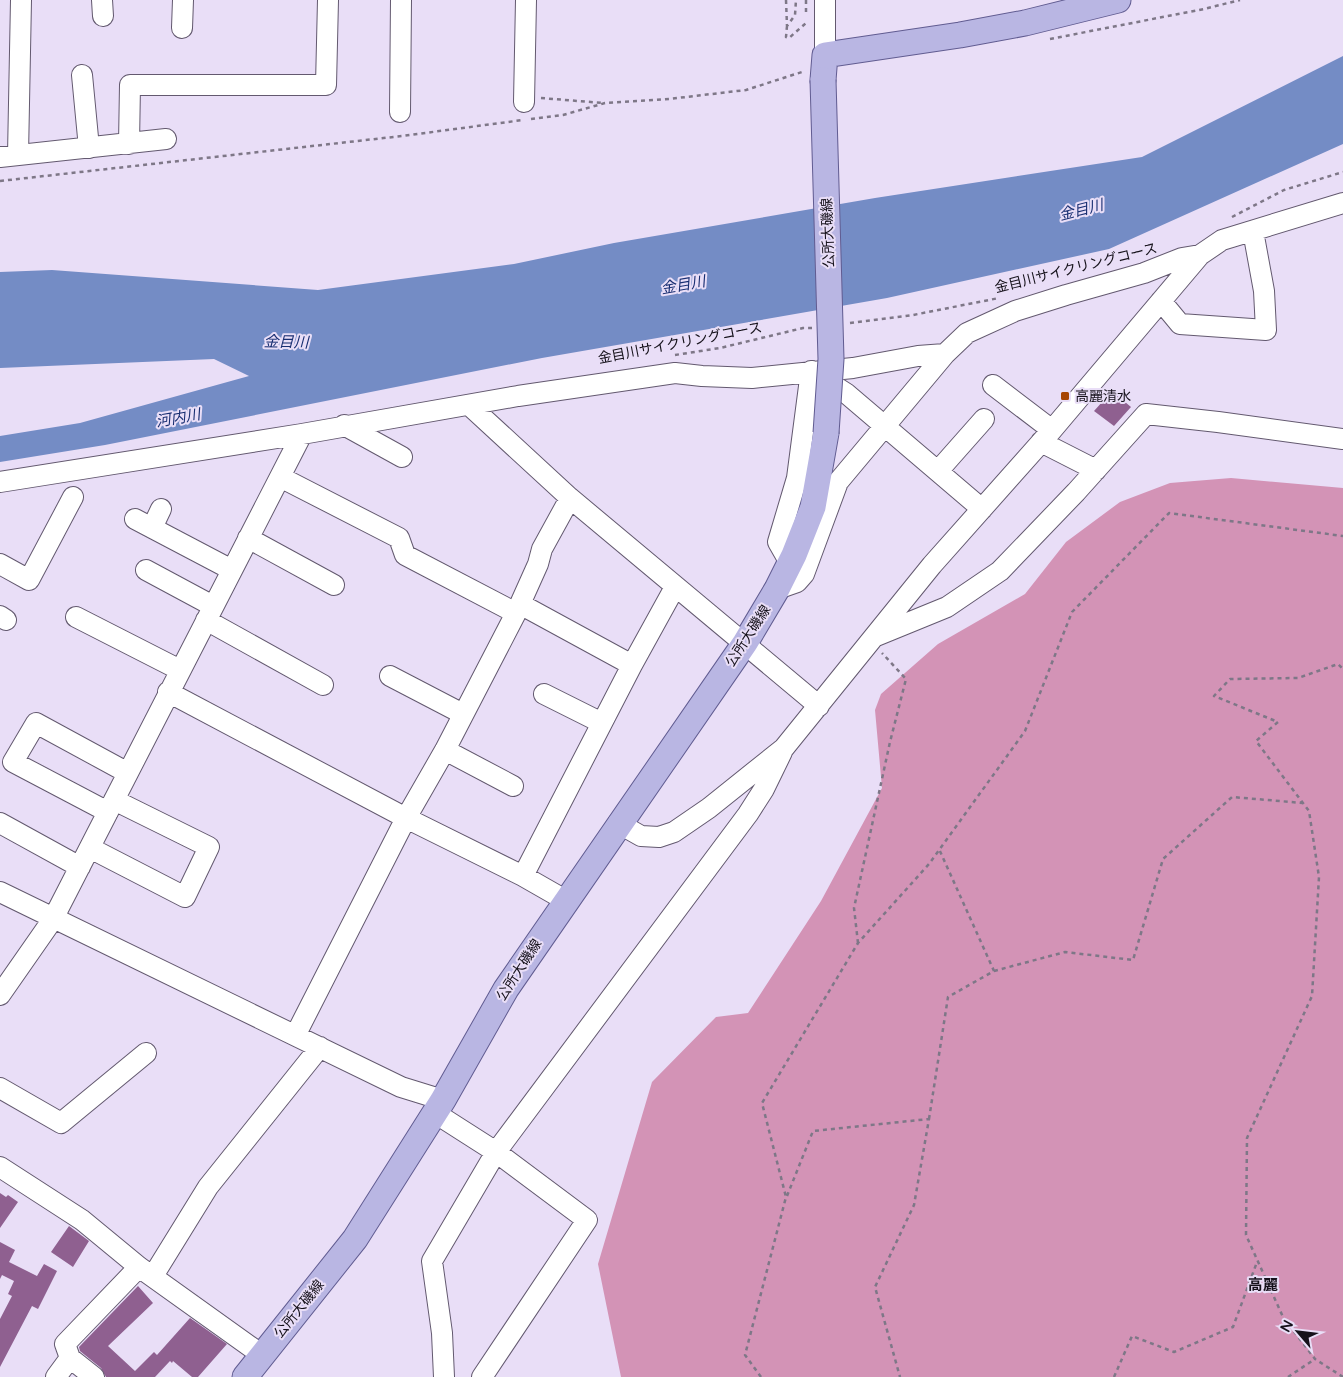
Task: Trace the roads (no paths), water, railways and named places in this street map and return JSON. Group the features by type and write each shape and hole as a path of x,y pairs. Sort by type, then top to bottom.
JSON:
{"main road":[{"path":"820,68 960,35 1024,23 1118,0"},
{"name":"公所大磯線","path":"245,1377 355,1240 439,1106 506,989 618,823 745,643 790,563 813,507 826,433 831,359 820,68"}],"street":[{"path":"21,0 9,156 166,139"},
{"path":"182,28 183,0"},
{"path":"128,144 130,85 326,85 328,0"},
{"path":"400,112 401,0"},
{"path":"524,99 526,0"},
{"path":"820,68 825,0"},
{"path":"82,75 89,148"},
{"path":"618,823 641,836 659,837 674,832 709,808 784,748 932,565 1047,436 1200,256 1222,240 1343,203"},
{"path":"1161,301 1180,324 1266,330 1264,292 1253,230"},
{"path":"777,589 797,582 804,574 838,482 945,354 967,333 1015,311 1122,280 1182,258 1200,256"},
{"path":"0,482 302,434 344,425 518,396 675,373 752,378 853,368 918,356 945,354"},
{"path":"811,372 846,394 982,509"},
{"path":"790,563 778,542 797,478 811,372"},
{"path":"993,385 1047,436 1096,470"},
{"path":"469,405 570,498 819,706"},
{"path":"873,639 947,607 1000,571 1096,470 1146,414 1343,439"},
{"path":"938,471 984,419"},
{"path":"344,425 402,456"},
{"path":"0,995 53,919 302,434"},
{"path":"280,477 399,538 406,555 632,665"},
{"path":"0,492 9,490 23,479"},
{"path":"0,564 29,580 73,497"},
{"path":"296,1034 406,818 445,750 518,608 538,564 542,550 570,498"},
{"path":"161,509 144,524 232,570"},
{"path":"248,538 334,585"},
{"path":"146,570 209,613 323,685"},
{"path":"523,876 632,665 675,587"},
{"path":"76,617 180,670"},
{"path":"390,676 463,714"},
{"path":"168,692 406,818 523,876 565,900"},
{"path":"544,694 602,724"},
{"path":"90,848 185,897 209,847 13,762 36,723 128,773"},
{"path":"444,1377 442,1333 432,1261 496,1152 748,814 764,790 784,748"},
{"path":"445,750 513,786"},
{"path":"0,823 80,867"},
{"path":"0,892 296,1034 439,1106 496,1152 587,1220 482,1377"},
{"path":"94,1377 70,1358 65,1344 146,1271 208,1187 320,1047"},
{"path":"0,1088 61,1123 146,1053"},
{"path":"0,1167 82,1220 146,1271 262,1355"},
{"path":"56,1377 70,1358"}],"water":[{"path":"1343,56 1343,144 1109,249 887,298 542,358 105,445 0,462 0,436 80,423 249,376 214,359 0,368 0,272 52,270 318,290 514,264 614,243 875,198 1142,157"}],"place":[{"name":"高麗清水","path":"1065,396"}],"district":[{"name":"高麗","path":"1263,1285"}],"water label":[{"name":"金目川","path":"1081,210"},
{"name":"金目川","path":"683,285"},
{"name":"金目川","path":"286,342"},
{"name":"河内川","path":"178,418"}]}
